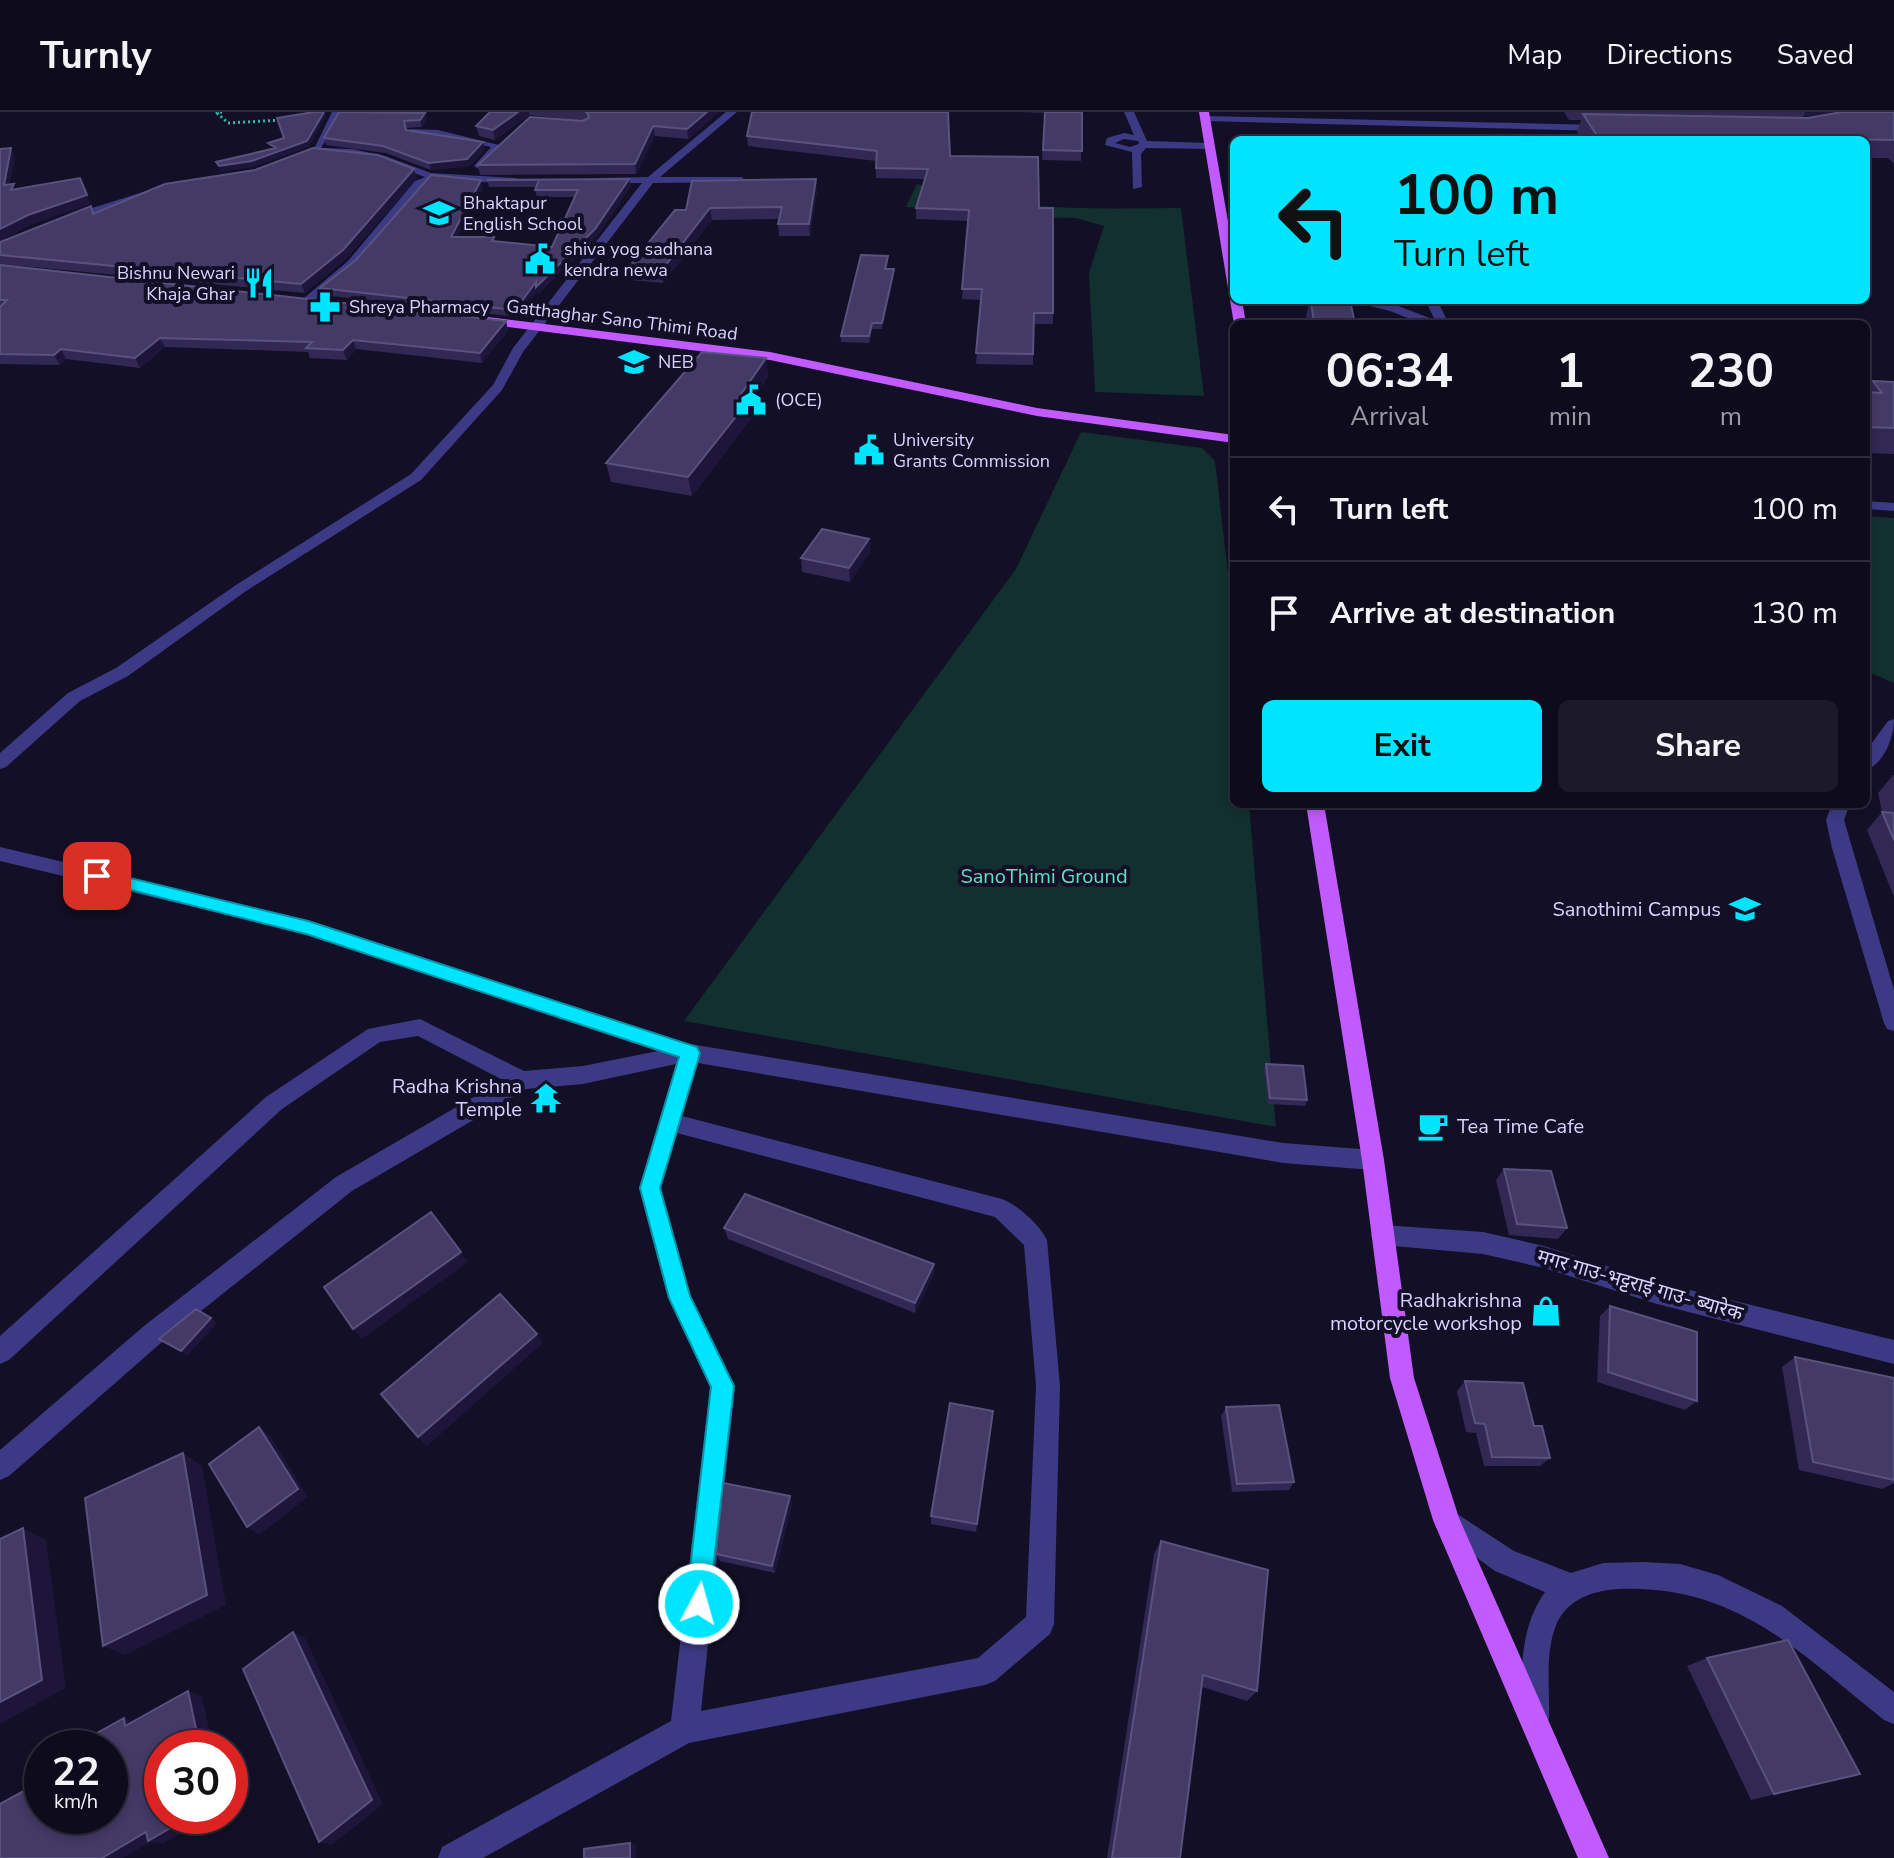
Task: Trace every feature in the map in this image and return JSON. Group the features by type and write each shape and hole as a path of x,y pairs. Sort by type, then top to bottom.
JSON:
{"main road":[{"path":"1205,116 1230,264"},
{"path":"293,299 323,302"},
{"name":"Gatthaghar Sano Thimi Road","path":"461,317 830,367 1037,412 1230,438"},
{"path":"1316,808 1373,1160 1402,1378 1446,1520 1534,1727 1594,1858"}],"street":[{"path":"0,763 74,697 122,672 241,588 416,477 498,387 517,351 649,181 732,112"},
{"path":"1129,112 1143,144"},
{"path":"1524,112 1551,136"},
{"path":"315,151 336,113"},
{"path":"1205,116 1616,128"},
{"path":"1490,136 1539,127"},
{"path":"411,132 438,133 498,146"},
{"path":"308,300 352,263 404,197 430,176 473,172 507,138"},
{"path":"1143,144 1210,146"},
{"path":"1137,187 1136,154 1143,144"},
{"path":"303,156 315,151 363,154 430,176 470,181 533,180"},
{"path":"595,180 742,180"},
{"path":"59,220 180,185"},
{"path":"1382,304 1427,320"},
{"path":"703,364 715,350"},
{"path":"1870,505 1894,507"},
{"path":"1870,758 1894,725"},
{"path":"1840,808 1835,820 1841,848 1894,1023"},
{"path":"0,854 308,927 690,1053 1283,1153 1373,1160"},
{"path":"0,1352 274,1103 375,1035 420,1027 522,1080"},
{"path":"0,1467 153,1334 344,1184 522,1080 583,1075 690,1053"},
{"path":"685,1729 723,1386 680,1298 650,1188 690,1053"},
{"path":"453,1858 685,1729 985,1671 1040,1624 1048,1386 1035,1240 1002,1209 670,1122"},
{"name":"मगर गाउ-भट्टराई गाउ- ब्यारेक","path":"1383,1235 1483,1243 1544,1257 1657,1293 1894,1352"},
{"path":"1446,1520 1492,1556 1515,1568 1569,1586 1604,1577 1647,1575 1689,1580 1734,1596 1774,1617 1894,1710"},
{"path":"1534,1727 1542,1622 1569,1586"}],"path":[{"path":"222,112 217,113 228,123 262,123 336,113"}],"green space":[{"path":"917,184 1014,204 1181,208 1204,396 1095,392 1089,273 1104,226 1076,218 994,217 993,211 906,207"},
{"name":"SanoThimi Ground","path":"1081,432 1202,448 1215,461 1230,591 1230,808 1249,808 1276,1127 684,1021 1016,569"},
{"path":"1870,516 1894,518 1894,683 1870,673"}],"building":[{"path":"324,112 307,141 252,161 219,166 216,162 276,148 268,143 284,138 277,118"},
{"path":"339,112 425,113 420,120 404,121 406,130 483,142 467,159 429,163 383,146 324,138"},
{"path":"490,112 518,112 493,130 476,126"},
{"path":"587,112 707,112 687,129 653,126 635,164 478,165 530,117 582,121 589,118"},
{"path":"752,112 948,112 950,156 1038,157 1039,208 1053,208 1053,313 1034,313 1033,354 976,353 982,289 962,289 969,210 916,208 928,169 876,168 877,151 747,136"},
{"path":"1045,112 1082,112 1082,151 1043,150"},
{"path":"1842,112 1894,112 1894,140 1870,140 1870,136 1597,136 1583,114 1808,118"},
{"path":"11,148 4,185 14,184 11,190 80,178 87,195 28,215 0,229 0,149"},
{"path":"313,148 378,155 414,169 343,250 301,284 0,255 0,242 91,206 93,214 165,184 255,170"},
{"path":"431,175 481,180 451,237 494,237 492,241 552,247 578,190 535,190 539,180 487,180 629,179 595,229 536,287 536,282 515,310 320,288 356,260"},
{"path":"816,179 809,224 778,224 782,207 710,208 661,271 628,268 675,210 686,210 692,181"},
{"path":"861,255 888,256 885,269 894,269 882,323 872,323 869,336 841,336"},
{"path":"0,265 506,321 480,353 353,340 343,350 306,348 312,342 160,338 135,358 61,349 54,355 0,354 0,307 7,300 0,300"},
{"path":"1312,304 1351,304 1354,320 1314,320"},
{"path":"702,352 766,358 739,397 750,399 688,477 606,463"},
{"path":"1873,381 1894,382 1894,428 1870,427 1870,392 1882,393"},
{"path":"822,529 869,539 849,568 801,558"},
{"path":"1882,812 1894,813 1894,840"},
{"path":"1266,1064 1303,1066 1307,1100 1270,1098"},
{"path":"1504,1169 1551,1171 1567,1228 1517,1224"},
{"path":"745,1194 934,1264 915,1303 724,1228"},
{"path":"431,1212 461,1252 353,1329 324,1287"},
{"path":"500,1294 537,1334 418,1437 381,1394"},
{"path":"1610,1306 1697,1332 1697,1401 1608,1372"},
{"path":"196,1309 211,1318 181,1351 159,1339"},
{"path":"1795,1357 1894,1378 1894,1480 1813,1462"},
{"path":"1465,1381 1523,1383 1534,1426 1542,1426 1550,1458 1492,1457 1485,1424 1475,1423"},
{"path":"950,1403 993,1411 977,1524 931,1516"},
{"path":"1279,1405 1294,1482 1237,1484 1226,1407"},
{"path":"259,1427 298,1489 247,1527 209,1464"},
{"path":"183,1453 207,1595 103,1646 85,1498"},
{"path":"723,1483 790,1496 772,1566 716,1554"},
{"path":"23,1528 42,1680 0,1702 0,1539"},
{"path":"1161,1541 1268,1570 1257,1691 1203,1675 1180,1858 1112,1858"},
{"path":"293,1632 372,1800 319,1842 243,1669"},
{"path":"1788,1640 1860,1774 1774,1794 1707,1658"},
{"path":"188,1691 196,1730 144,1730 144,1833 102,1858 0,1858 0,1804 24,1791 24,1834 128,1834 128,1730 102,1730 124,1718 125,1726"},
{"path":"146,1834 160,1834 148,1841"},
{"path":"630,1843 630,1858 584,1858 584,1849"}],"place":[{"name":"Bhaktapur English School","path":"439,213"},
{"name":"shiva yog sadhana kendra newa","path":"540,259"},
{"name":"Bishnu Newari Khaja Ghar","path":"259,283"},
{"name":"Shreya Pharmacy","path":"325,307"},
{"name":"NEB","path":"634,362"},
{"name":"(OCE)","path":"751,400"},
{"name":"University Grants Commission","path":"869,450"},
{"name":"Sanothimi Campus","path":"1745,909"},
{"name":"Radha Krishna Temple","path":"546,1098"},
{"name":"Tea Time Cafe","path":"1433,1126"},
{"name":"Radhakrishna motorcycle workshop","path":"1546,1311"}],"route":[{"path":"97,876 308,927 690,1053 650,1188 680,1298 723,1386 699,1604"}]}
